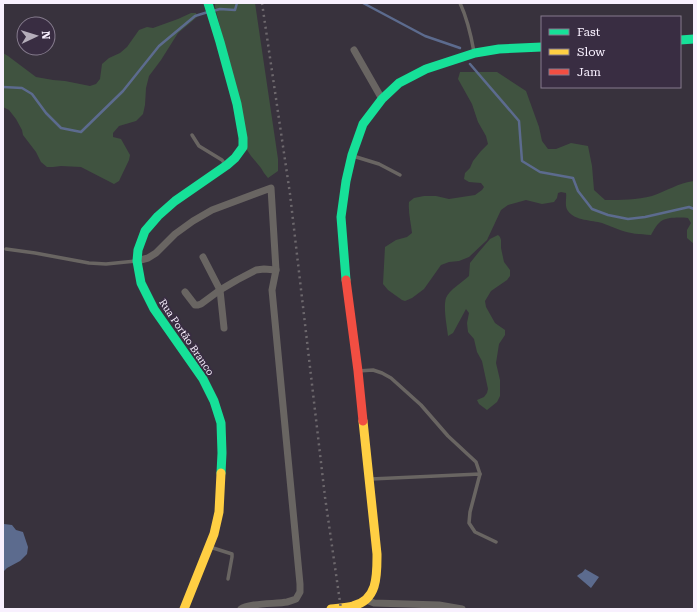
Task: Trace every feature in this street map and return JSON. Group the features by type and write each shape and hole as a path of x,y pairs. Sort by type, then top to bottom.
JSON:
{"main road":[{"name":"Rua Portão Branco","path":"184,609 214,534 219,512 222,453 221,423 214,401 203,380 154,309 141,283 137,261 138,250 145,231 158,216 175,201 227,165 235,158 243,147 243,138 237,104 208,3"},
{"path":"681,40 694,39"},
{"path":"331,609 354,606 366,600 373,590 377,573 377,554 370,479 358,371 346,284 341,217 346,181 352,155 363,124 382,99 399,83 426,69 475,53 499,49 541,47"}],"street":[{"path":"354,50 382,99"},
{"path":"137,261 148,258 156,253 175,234 212,210 271,188 276,270 272,290 300,592 296,599 289,602 243,607 241,609"},
{"path":"203,257 220,290 224,328"},
{"path":"185,292 195,305 198,305 220,290 256,270 276,270"},
{"path":"366,600 374,603 439,605 462,609"}],"lane":[{"path":"460,3 464,11 475,53"},
{"path":"192,135 199,146 222,160 227,165"},
{"path":"352,155 379,164 400,175"},
{"path":"6,249 35,252 106,264 137,261"},
{"path":"358,371 372,370 382,373 390,378 421,405 448,436 476,462 480,474 470,512 469,523 475,532 496,542"},
{"path":"370,479 480,474"},
{"path":"208,547 232,554 228,579"}],"green space":[{"path":"215,3 255,3 278,159 278,171 268,178 247,150 241,110"},
{"path":"191,13 196,13 197,17 178,33 149,76 143,114 136,121 119,126 113,133 113,137 121,139 130,155 119,181 114,184 81,167 47,167 41,162 36,152 23,135 16,119 9,110 3,107 3,53 36,77 90,86 96,84 100,79 102,64 127,47 139,30 147,27 153,28"},
{"path":"460,72 497,72 526,91 539,127 542,141 548,149 556,149 571,143 588,146 592,166 594,190 605,200 629,200 652,196 683,183 694,181 694,244 687,238 687,230 691,223 688,218 679,217 665,219 657,225 651,235 635,234 602,223 575,217 567,209 566,193 561,192 558,193 554,202 542,204 526,200 508,205 501,210 487,240 469,257 441,265 424,289 412,298 405,301 402,300 388,290 383,284 385,247 396,240 407,237 412,233 409,202 414,198 424,196 436,196 449,199 475,195 484,187 481,183 469,182 464,179 465,173 470,168 473,161 488,144 472,104 458,79"},
{"path":"498,235 501,240 504,262 510,270 510,276 507,280 491,291 485,301 486,307 495,323 505,330 505,335 499,344 496,363 500,380 500,396 497,402 487,410 479,404 477,400 484,397 488,389 482,361 477,352 474,339 468,332 467,323 469,313 466,309 453,333 448,336 445,302 450,292 469,276 470,263 490,239"}],"water":[{"path":"4,524 12,525 16,530 23,532 28,547 27,554 20,561 3,572"},
{"path":"585,569 599,577 591,588 577,576"}],"waterway":[{"path":"213,11 220,9 235,10 237,3"},
{"path":"363,3 425,36 460,48"},
{"path":"3,87 22,88 32,94 46,113 61,128 81,132 123,91 159,46 195,16 208,12"},
{"path":"470,64 519,121 522,161 540,172 573,178 578,191 592,209 608,215 628,219 645,217 689,207 694,209"}],"railway":[{"path":"262,3 290,194 325,497 341,609"}],"traffic: fast":[{"path":"208,3 237,104 243,138 243,147 235,158 227,165 175,201 158,216 145,231 138,250 137,261 141,283 154,309 203,379 214,401 221,423 221,473"},
{"path":"681,40 694,39"},
{"path":"346,280 341,217 346,181 352,155 363,124 382,99 399,83 426,69 475,53 499,49 541,47"}],"traffic: slow":[{"path":"331,609 350,607 361,603 372,592 376,578 377,554 363,421"},
{"path":"184,609 214,534 219,512 221,473"}],"traffic: jam":[{"path":"346,280 363,421"}]}
